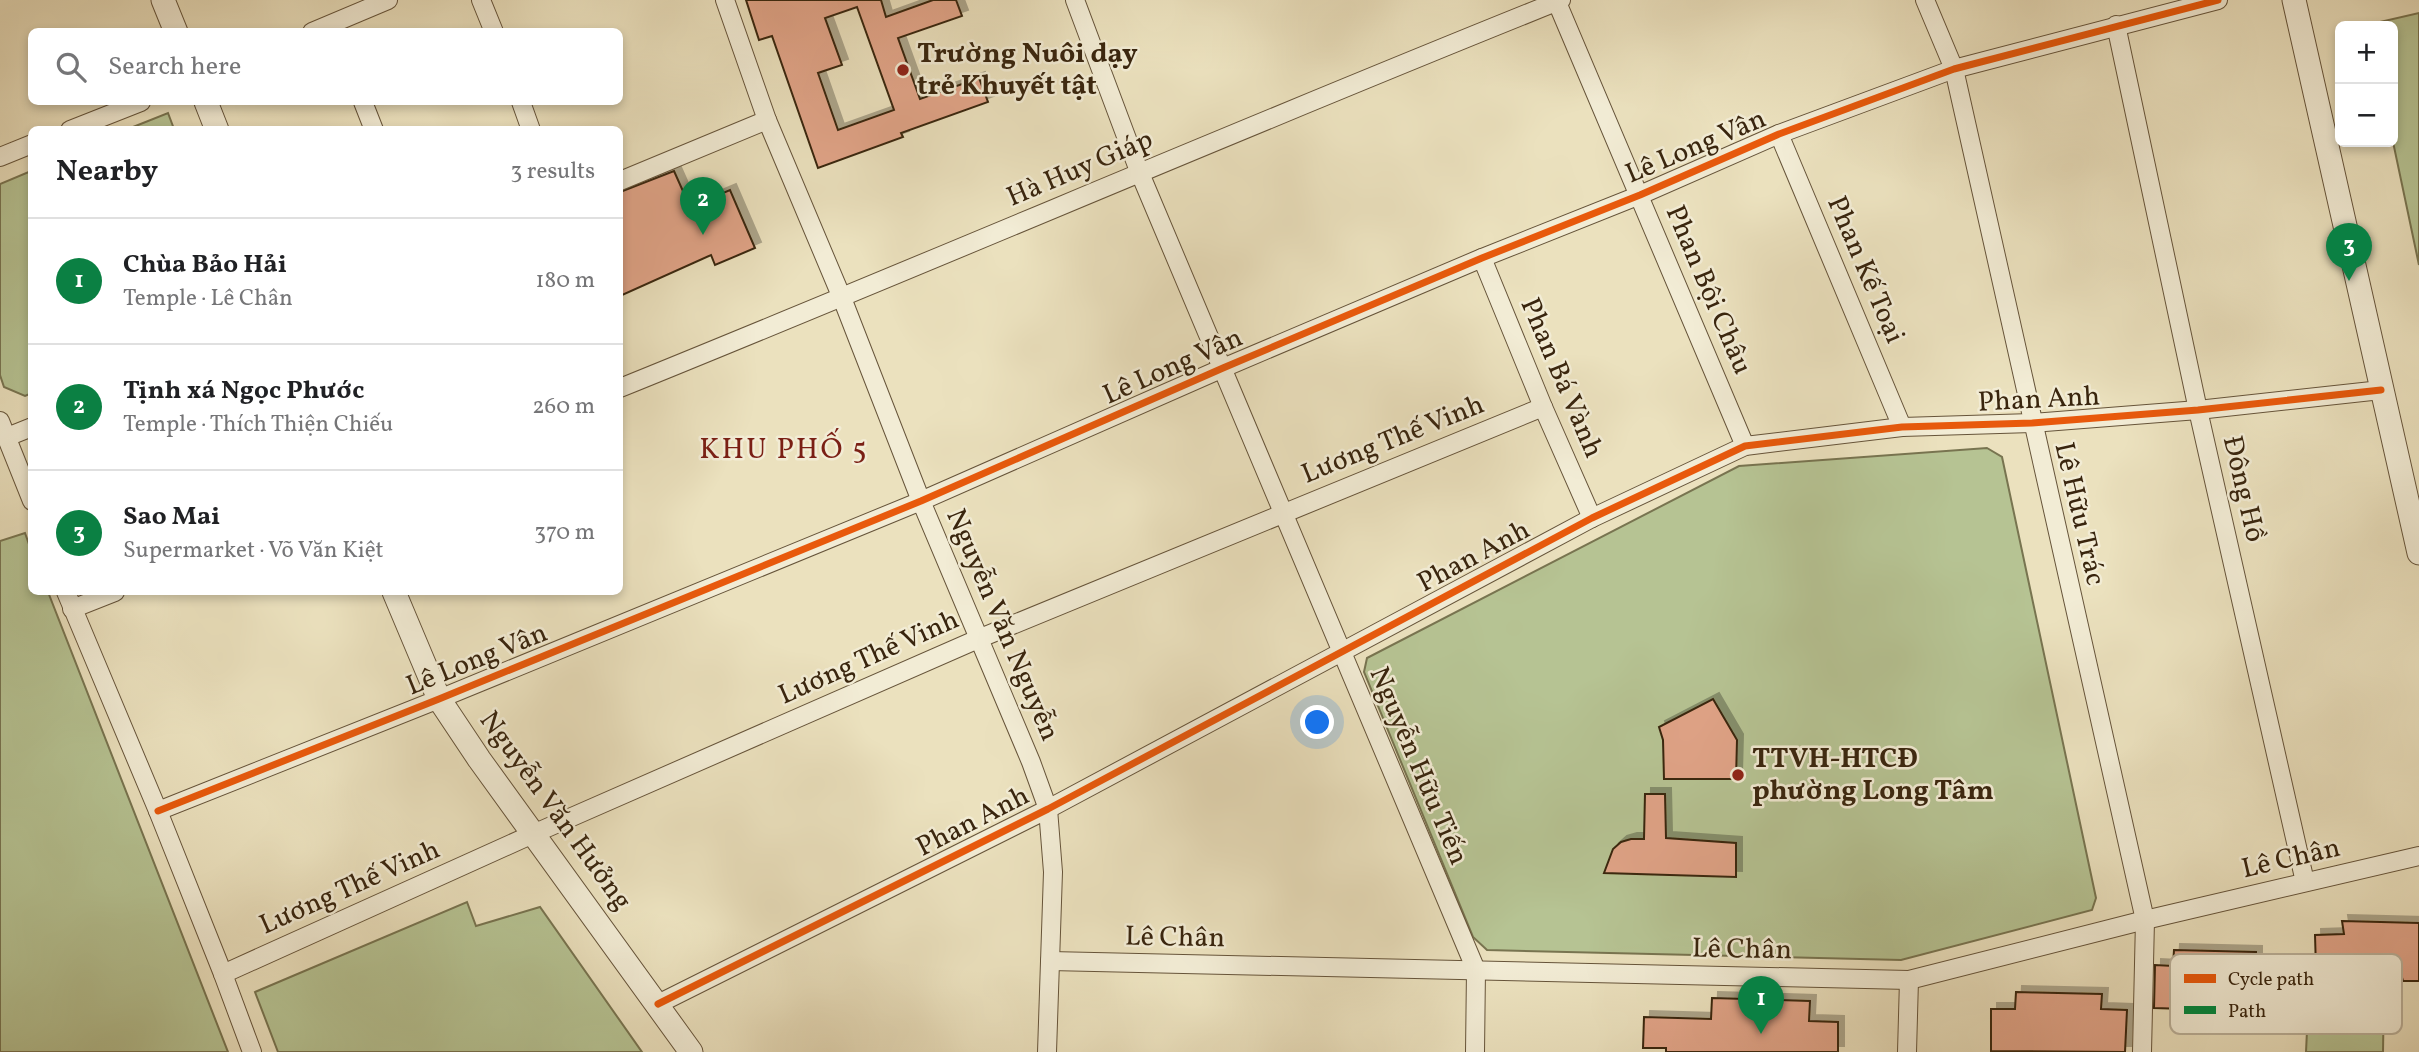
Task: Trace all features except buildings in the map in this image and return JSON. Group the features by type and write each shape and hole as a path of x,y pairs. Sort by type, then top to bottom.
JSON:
{"street":[{"path":"163,0 174,28"},
{"path":"333,27 388,0"},
{"path":"481,0 492,28"},
{"name":"Nguyễn Văn Nguyễn","path":"725,0 767,120 842,298 921,501 1031,762 1048,809 1053,872 1047,1052"},
{"name":"Nguyễn Hữu Tiến","path":"1075,0 1139,171 1476,971 1475,1052"},
{"name":"Lê Hữu Trác","path":"1925,0 1954,69 2145,920 2142,1052"},
{"name":"Lê Long Vân","path":"158,811 921,501 1223,368 1482,258 1640,195 1779,134 1954,69 2218,0"},
{"path":"2294,0 2419,553"},
{"name":"Hà Huy Giáp","path":"623,387 842,298 1139,171 1558,1"},
{"name":"Phan Bội Châu","path":"1558,1 1745,446"},
{"name":"Đông Hồ","path":"2116,25 2197,410 2305,882"},
{"path":"79,126 133,105"},
{"path":"207,105 215,126"},
{"path":"364,105 372,126"},
{"path":"522,105 530,126"},
{"path":"623,180 767,120"},
{"name":"Phan Kế Toại","path":"1779,134 1902,427"},
{"path":"0,157 28,146"},
{"name":"Phan Bá Vành","path":"1482,258 1542,407 1592,518"},
{"name":"Phan Anh","path":"658,1004 1048,809 1592,518 1745,446 1902,427 2032,423 2197,410 2381,390"},
{"name":"Lương Thế Vinh","path":"223,974 533,834 978,639 1542,407"},
{"path":"28,427 4,429 28,491"},
{"path":"98,595 69,600 158,811 252,1052"},
{"name":"Nguyễn Văn Hưởng","path":"395,595 439,699 691,1052"},
{"name":"Lê Chân","path":"1050,961 1909,980 2145,920 2419,856"},
{"path":"1907,1052 1909,980"}],"green space":[{"path":"2419,13 2419,265 2394,147 2398,147 2398,21 2384,21"},
{"path":"168,113 173,126 136,126"},
{"path":"28,172 28,395 25,396 4,387 0,375 0,184"},
{"name":"TTVH-HTCĐ phường Long Tâm","path":"1987,448 2002,457 2096,898 2092,910 1901,960 1487,950 1473,937 1364,672 1367,658 1739,466"},
{"path":"25,533 28,542 28,595 49,595 228,1052 0,1052 0,541"},
{"path":"467,902 476,926 540,907 642,1052 278,1052 255,992"},
{"path":"2307,1034 2383,1034 2383,1052 2306,1052"}],"cycle path":[{"path":"158,811 921,501 1223,368 1482,258 1640,195 1779,134 1954,69 2218,0"},
{"path":"658,1004 1048,809 1592,518 1745,446 1902,427 2032,423 2198,410 2381,390"}],"place":[{"name":"Trường Nuôi dạy trẻ Khuyết tật","path":"903,70"},
{"name":"Tịnh xá Ngọc Phước","path":"703,235"},
{"name":"Sao Mai","path":"2349,281"},
{"name":"TTVH-HTCĐ phường Long Tâm","path":"1738,775"},
{"name":"Chùa Bảo Hải","path":"1761,1034"}],"district":[{"name":"KHU PHỐ 5","path":"784,450"}]}
